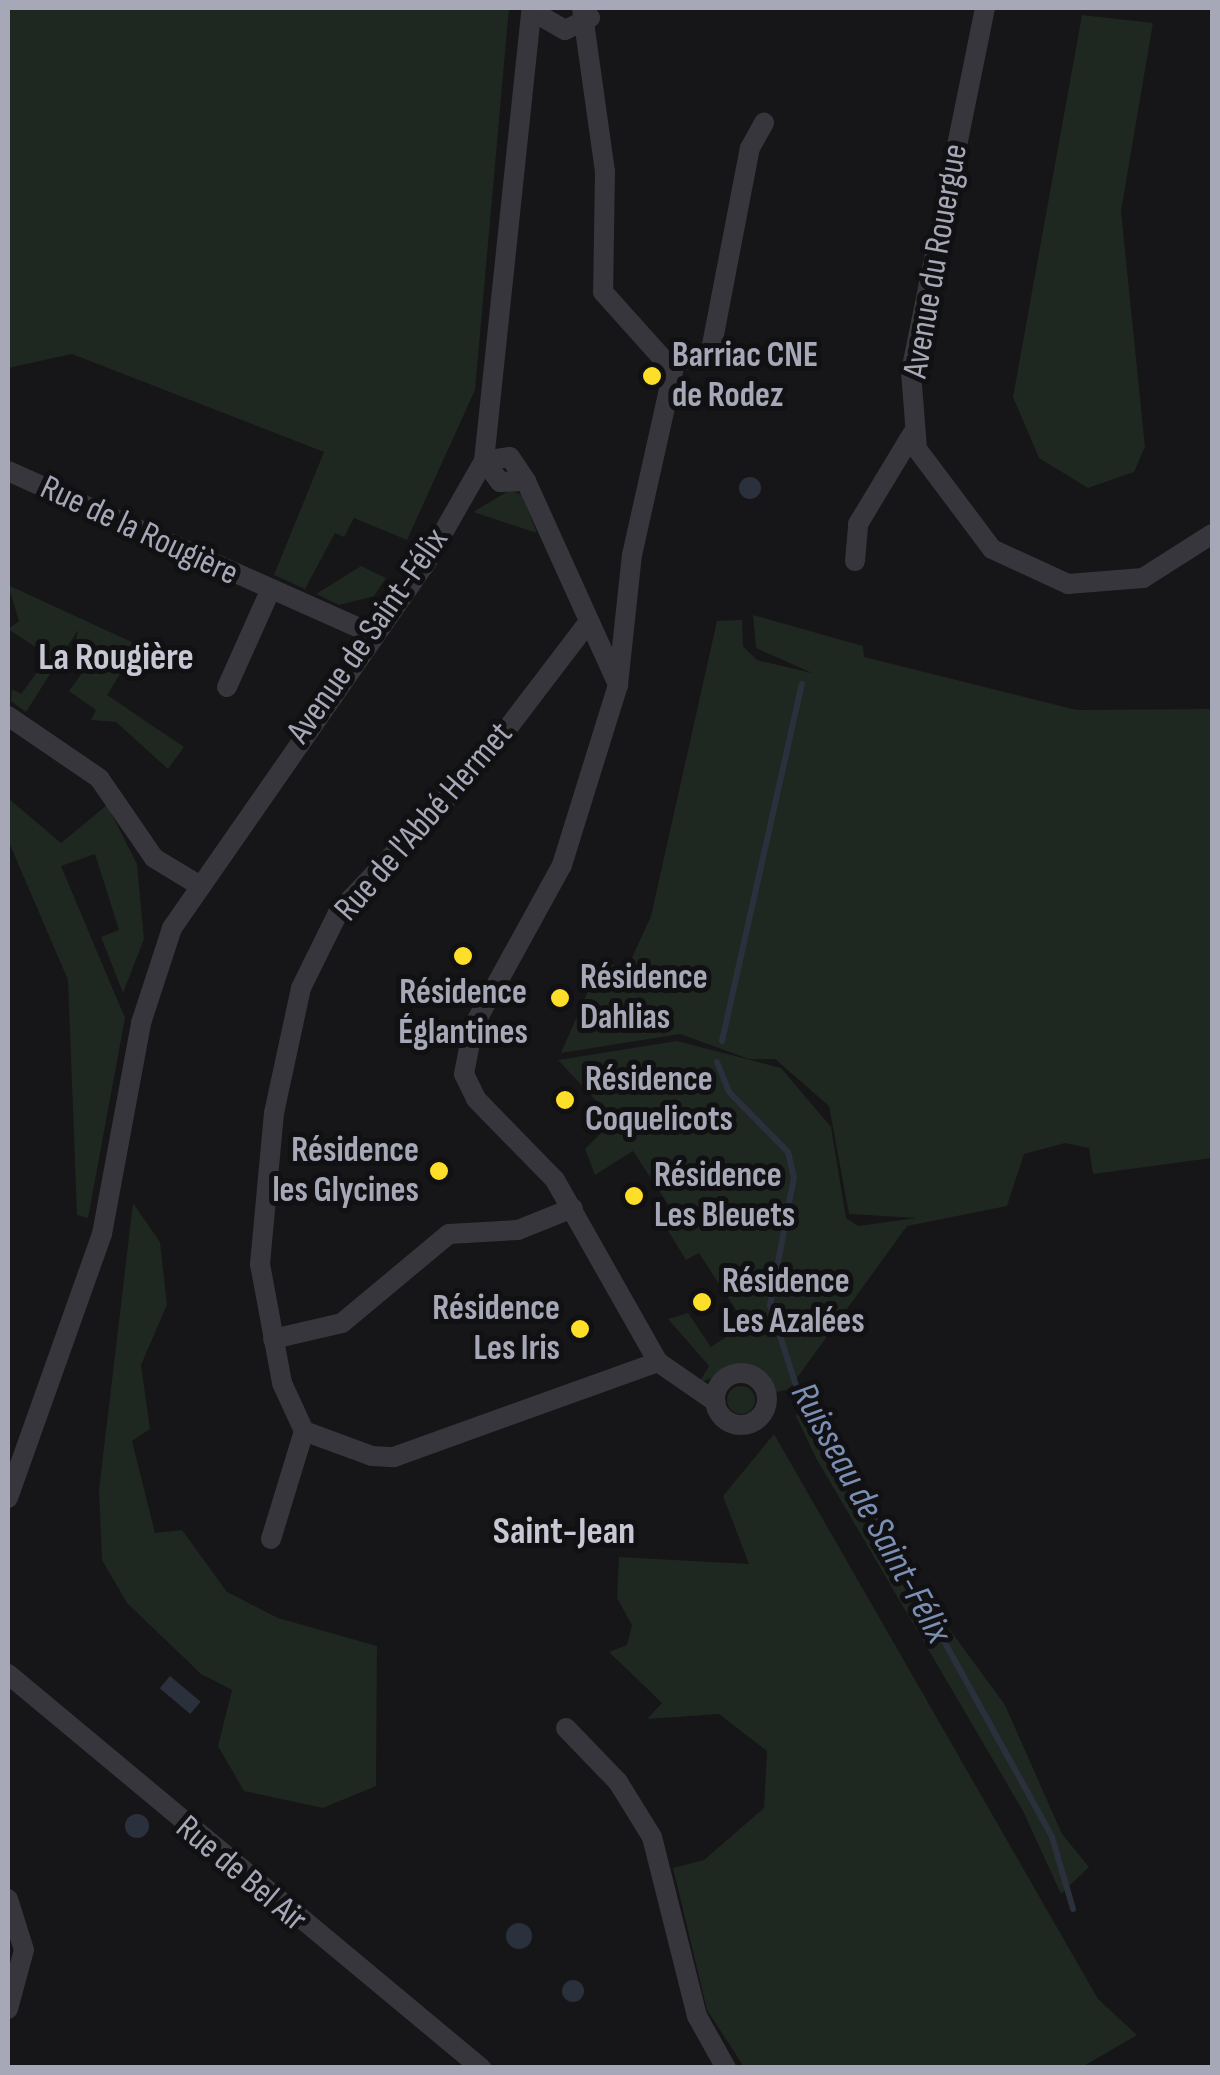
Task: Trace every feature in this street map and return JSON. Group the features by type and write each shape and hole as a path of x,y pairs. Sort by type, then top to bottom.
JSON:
{"street":[{"name":"Avenue du Rouergue","path":"985,8 911,372 913,433 954,508 992,549 1032,573 1068,584 1142,578 1212,534"},
{"path":"534,9 564,30 590,11"},
{"name":"Avenue de Saint-Félix","path":"8,1498 102,1234 141,1023 197,884 374,635 484,461 534,9"},
{"path":"590,11 604,171 603,292 674,363"},
{"path":"674,363 711,350 750,148 764,123"},
{"path":"674,363 632,554 618,685 562,865 532,907 466,1048 476,1099 573,1208 658,1362 716,1402"},
{"path":"855,561 858,524 913,433"},
{"path":"484,461 510,457 526,482 586,624 618,685"},
{"name":"Rue de la Rougière","path":"8,471 270,592 374,635"},
{"name":"Rue de la Rougière","path":"227,687 270,592"},
{"name":"Rue de l'Abbé Hermet","path":"304,1431 273,1339 260,1264 274,1112 301,988 339,912 484,759 586,624"},
{"path":"8,716 100,778 154,858 197,884"},
{"path":"273,1339 342,1323 448,1234 518,1230 573,1208"},
{"path":"271,1539 304,1431 394,1456 658,1362"},
{"name":"Rue de Bel Air","path":"8,1674 481,2068"},
{"path":"566,1728 618,1782 652,1838 697,2016 726,2068"},
{"path":"8,1899 24,1950 8,2009"}],"shaded area":[{"path":"8,8 509,8 475,390 407,540 354,518 344,537 335,533 305,589 274,575 324,452 72,354 8,368"},
{"path":"1082,15 1153,23 1121,211 1145,447 1134,472 1088,488 1039,458 1013,397"},
{"path":"750,477 758,480 758,496 750,499 742,496 739,488 742,480"},
{"path":"510,490 522,495 537,533 473,512"},
{"path":"361,566 386,578 374,596 339,605 316,594"},
{"path":"8,585 138,645 107,695 184,747 168,769 116,722 91,720 96,710 69,691 85,669 73,659 78,630 26,712 11,701 12,689 21,694 49,656 8,629 19,621"},
{"path":"753,615 863,646 864,657 1077,710 1212,709 1212,1158 1093,1174 1089,1148 1065,1143 1024,1154 1007,1206 907,1226 789,1389 773,1393 756,1369 741,1366 699,1383 709,1366 668,1319 688,1313 711,1347 745,1324 699,1253 686,1260 665,1226 677,1218 633,1151 595,1175 585,1149 614,1120 558,1060 677,1041 781,1068 831,1127 846,1218 858,1226 917,1218 849,1214 829,1106 775,1059 749,1059 680,1034 561,1053 602,959 626,971 651,916 717,621 742,620 743,646 757,660 812,673 756,648"},
{"path":"8,798 61,843 107,805 137,864 144,939 123,993 101,937 119,930 95,854 61,866 125,1018 88,1218 77,1215 68,980 8,840"},
{"path":"133,1203 160,1242 167,1305 141,1365 150,1429 132,1441 155,1533 182,1530 227,1592 278,1618 377,1646 376,1786 323,1808 244,1791 218,1746 232,1690 201,1674 127,1603 102,1560 99,1490"},
{"path":"741,1386 751,1390 755,1400 751,1410 741,1414 731,1410 727,1400 731,1390"},
{"path":"800,1403 818,1407 909,1574 1005,1705 1062,1834 1089,1867 1061,1894 1023,1811 816,1458 796,1416"},
{"path":"774,1434 1098,1999 1137,2035 1082,2067 744,2067 707,2010 673,1868 704,1860 764,1808 767,1751 719,1714 647,1719 662,1703 609,1652 627,1645 632,1625 617,1598 619,1557 749,1564 723,1496"},
{"path":"170,1676 201,1702 190,1714 160,1688"},
{"path":"137,1814 149,1826 137,1838 125,1826"},
{"path":"519,1923 528,1927 532,1936 528,1945 519,1949 510,1945 506,1936 510,1927"},
{"path":"573,1980 581,1983 581,1999 573,2002 565,1999 562,1991 565,1983"}],"waterway":[{"name":"Ruisseau de Saint-Félix","path":"722,1041 802,684"},
{"name":"Ruisseau de Saint-Félix","path":"717,1062 729,1092 788,1152 794,1177 770,1305 802,1404 891,1545 1052,1837 1073,1909"}],"place":[{"name":"Barriac CNE de Rodez","path":"652,376"},
{"name":"Résidence Églantines","path":"463,956"},
{"name":"Résidence Dahlias","path":"560,998"},
{"name":"Résidence Coquelicots","path":"565,1100"},
{"name":"Résidence les Glycines","path":"439,1171"},
{"name":"Résidence Les Bleuets","path":"634,1196"},
{"name":"Résidence Les Azalées","path":"702,1302"},
{"name":"Résidence Les Iris","path":"580,1329"}],"district":[{"name":"La Rougière","path":"116,658"},
{"name":"Saint-Jean","path":"564,1532"}]}
